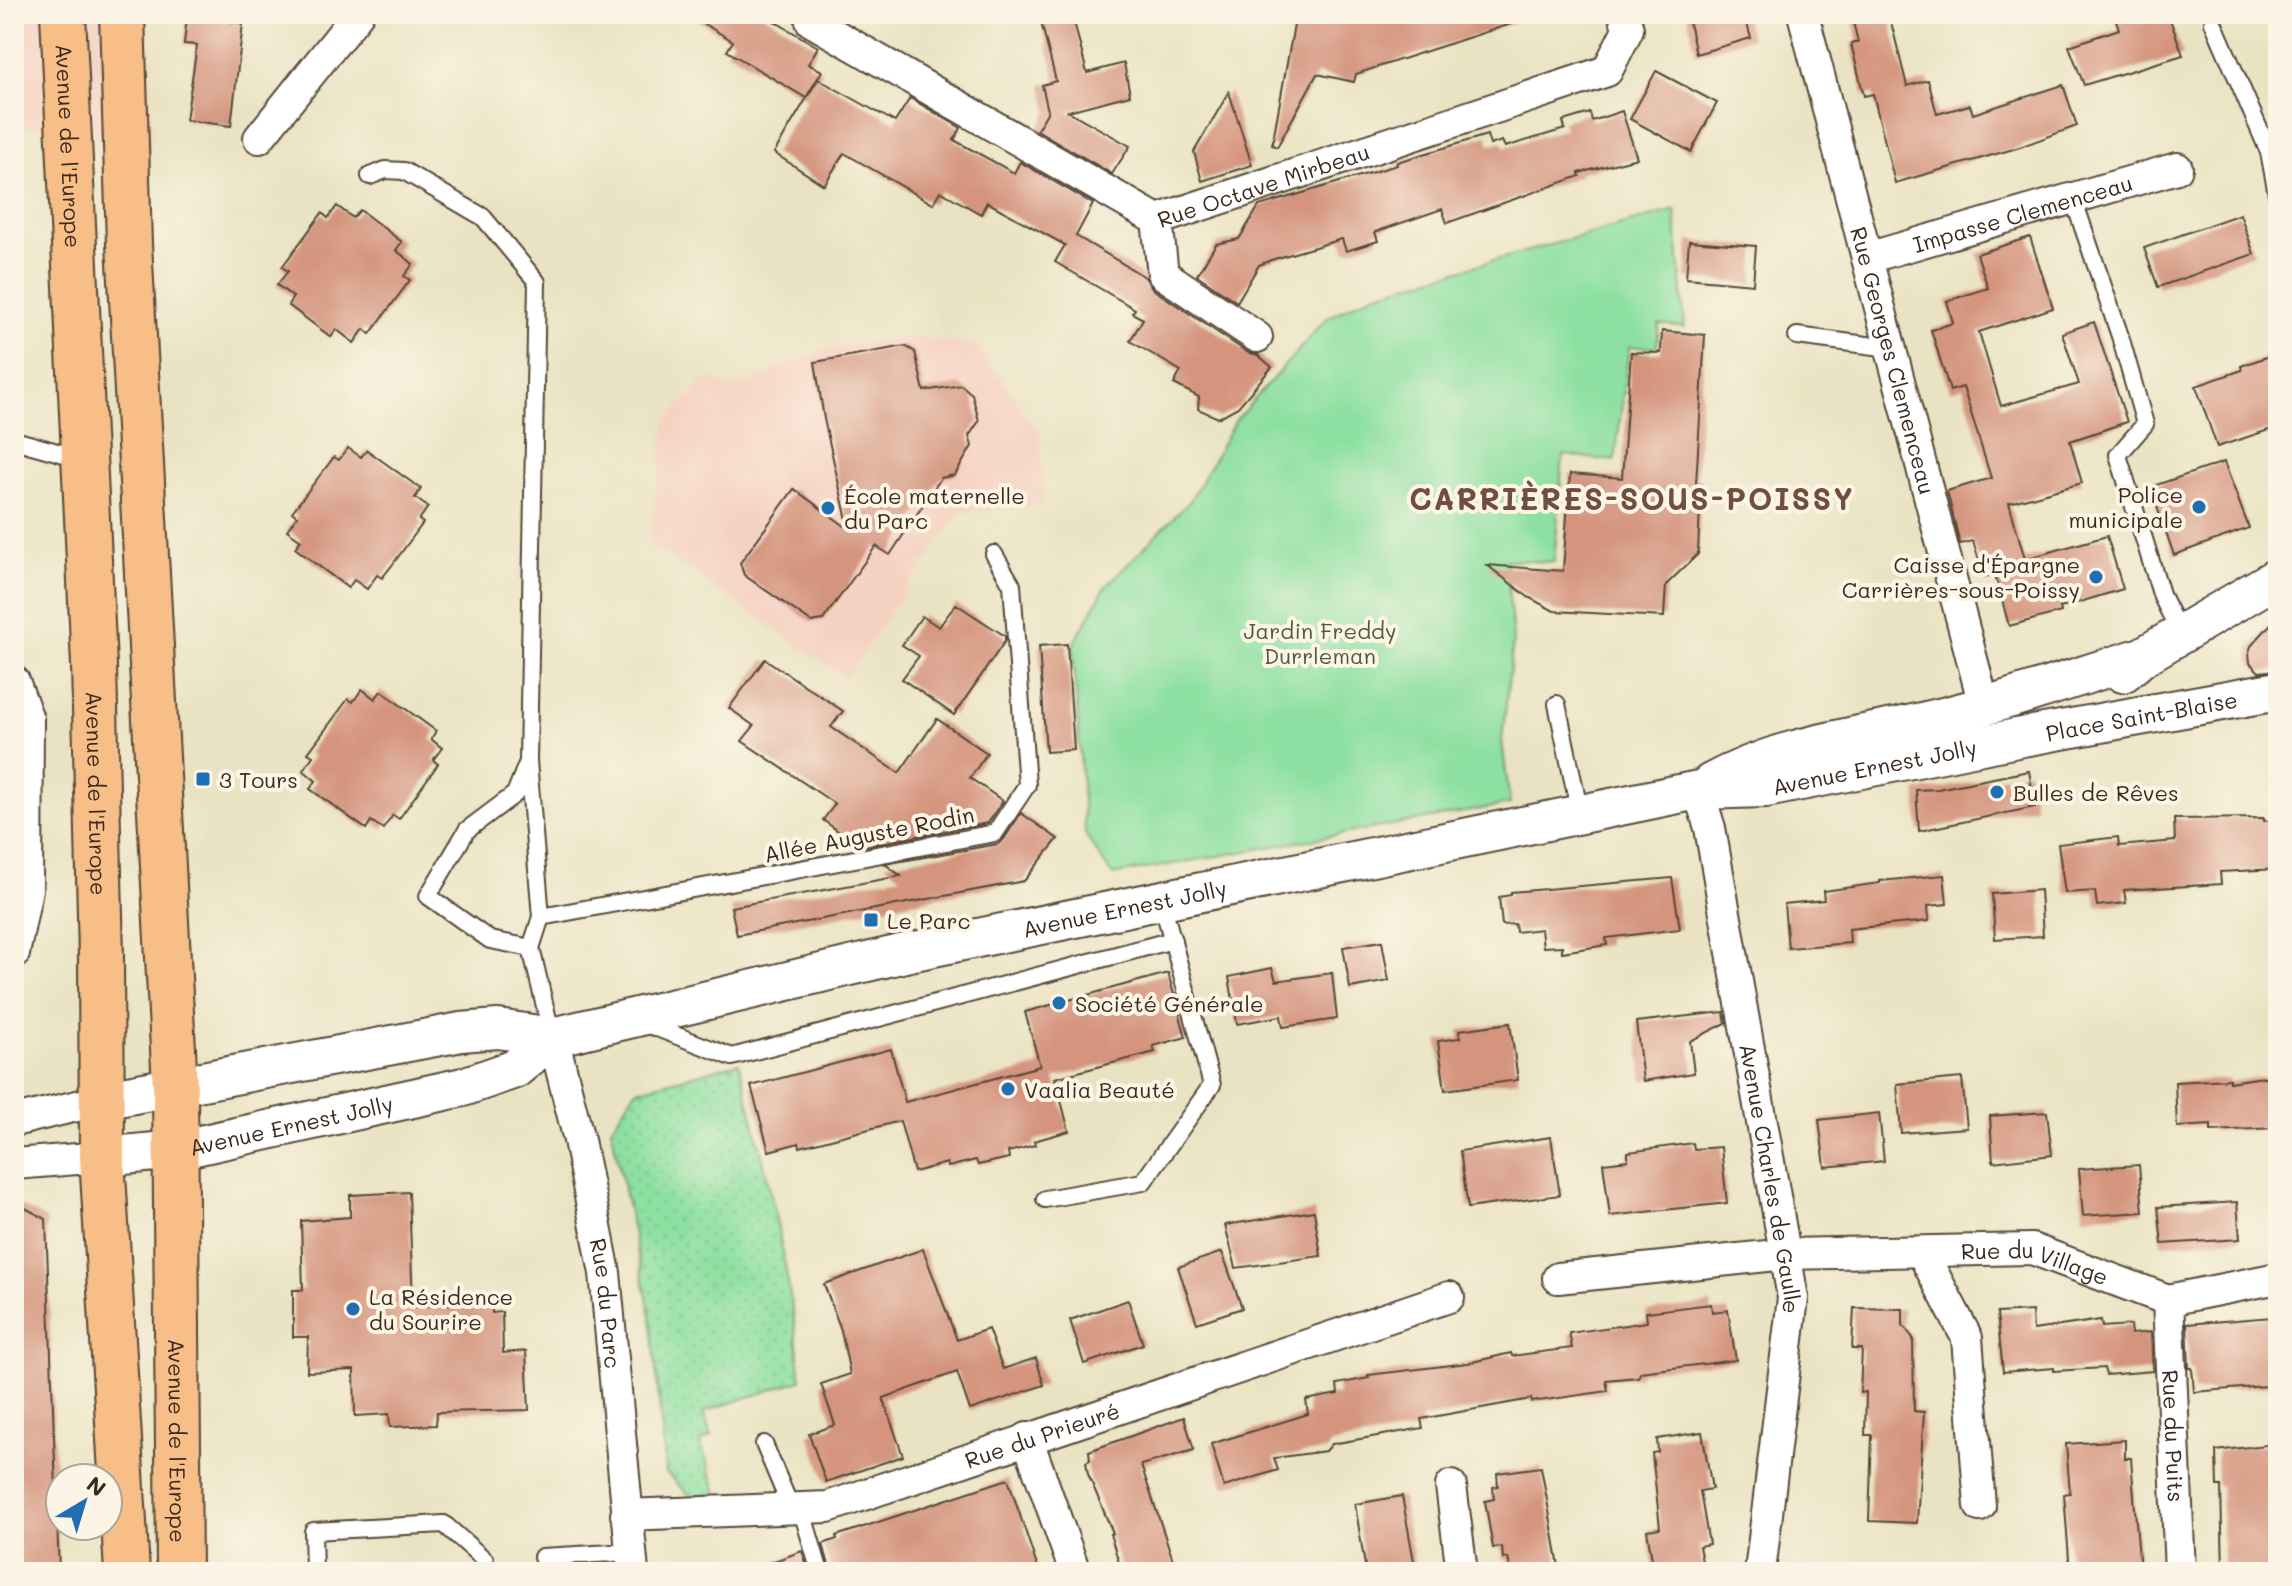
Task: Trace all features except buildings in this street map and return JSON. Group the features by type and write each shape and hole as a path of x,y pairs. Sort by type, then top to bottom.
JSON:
{"main road":[{"name":"Avenue de l'Europe","path":"63,14 94,665 102,1157 127,1572"},
{"name":"Avenue de l'Europe","path":"122,14 129,244 175,1086 179,1572"}],"street":[{"path":"259,138 358,14"},
{"name":"Rue Octave Mirbeau","path":"810,14 811,21 1157,220 1607,71 1628,29 1624,14"},
{"name":"Rue Georges Clemenceau","path":"1803,14 1989,724"},
{"name":"Impasse Clemenceau","path":"1867,258 2177,168"},
{"path":"1157,220 1163,274 1257,337"},
{"path":"2142,657 2278,577"},
{"name":"Place Saint-Blaise","path":"1989,724 2050,688 2142,657"},
{"name":"Place Saint-Blaise","path":"2049,732 2142,657"},
{"path":"14,681 28,719 28,734 27,889 14,954"},
{"name":"Place Saint-Blaise","path":"2049,732 2278,691"},
{"name":"Avenue Ernest Jolly","path":"14,1121 102,1100 461,1032 498,1029 553,1037 905,953 1698,790 1743,765 1826,741 1928,721 1989,724 2049,732"},
{"name":"Avenue Charles de Gaulle","path":"1698,790 1710,828 1793,1298 1760,1572"},
{"name":"Avenue Ernest Jolly","path":"14,1164 177,1150 463,1087 515,1069 553,1037"},
{"name":"Rue du Parc","path":"553,1037 579,1140 605,1273 631,1562"},
{"name":"Rue du Village","path":"1558,1278 1786,1254 2032,1249 2168,1300"},
{"path":"1922,1252 1967,1338 1980,1506"},
{"path":"2168,1300 2278,1278"},
{"name":"Rue du Prieuré","path":"626,1515 828,1507 1449,1297"},
{"name":"Rue du Puits","path":"2168,1300 2180,1572"},
{"path":"1027,1438 1075,1572"},
{"path":"1451,1486 1462,1572"}],"lane":[{"path":"2213,22 2269,152 2278,199"},
{"path":"370,176 385,170 404,171 483,217 537,282 528,761 541,917 531,948 553,1037"},
{"path":"2073,198 2120,336 2145,424 2118,455 2162,597 2181,635"},
{"path":"1797,336 1890,348"},
{"path":"14,440 83,459"},
{"name":"Allée Auguste Rodin","path":"541,917 995,833 1027,785 1012,585 994,554"},
{"path":"1557,704 1580,814"},
{"path":"528,761 515,794 467,830 428,896 490,940 531,948"},
{"path":"1045,1199 1143,1182 1212,1085 1162,902"},
{"path":"631,1018 732,1057 1173,940"},
{"path":"764,1444 796,1508 820,1572"},
{"path":"314,1572 313,1531 444,1524 485,1560"},
{"path":"542,1557 631,1562"}],"shaded area":[{"path":"14,14 149,14 152,146 14,125"},
{"name":"École maternelle du Parc","path":"913,337 978,346 1040,434 1044,504 959,512 846,678 649,543 666,419 708,377 737,388 823,349"}],"green space":[{"name":"Jardin Freddy Durrleman","path":"1675,210 1685,327 1659,324 1657,347 1629,347 1615,461 1563,455 1554,562 1506,560 1513,641 1502,741 1510,804 1112,875 1085,834 1073,646 1105,587 1190,501 1235,421 1327,318 1374,294"},
{"path":"739,1063 776,1220 791,1300 801,1380 703,1412 711,1436 700,1442 718,1496 694,1499 666,1473 651,1316 611,1128 636,1090"}],"place":[{"name":"Police municipale","path":"2199,507"},
{"name":"École maternelle du Parc","path":"828,508"},
{"name":"Caisse d'Épargne Carrières-sous-Poissy","path":"2096,577"},
{"name":"3 Tours","path":"203,779"},
{"name":"Bulles de Rêves","path":"1997,792"},
{"name":"Le Parc","path":"871,920"},
{"name":"Société Générale","path":"1059,1003"},
{"name":"Vaalia Beauté","path":"1008,1089"},
{"name":"La Résidence du Sourire","path":"353,1309"}],"district":[{"name":"CARRIÈRES-SOUS-POISSY","path":"1632,498"}]}
